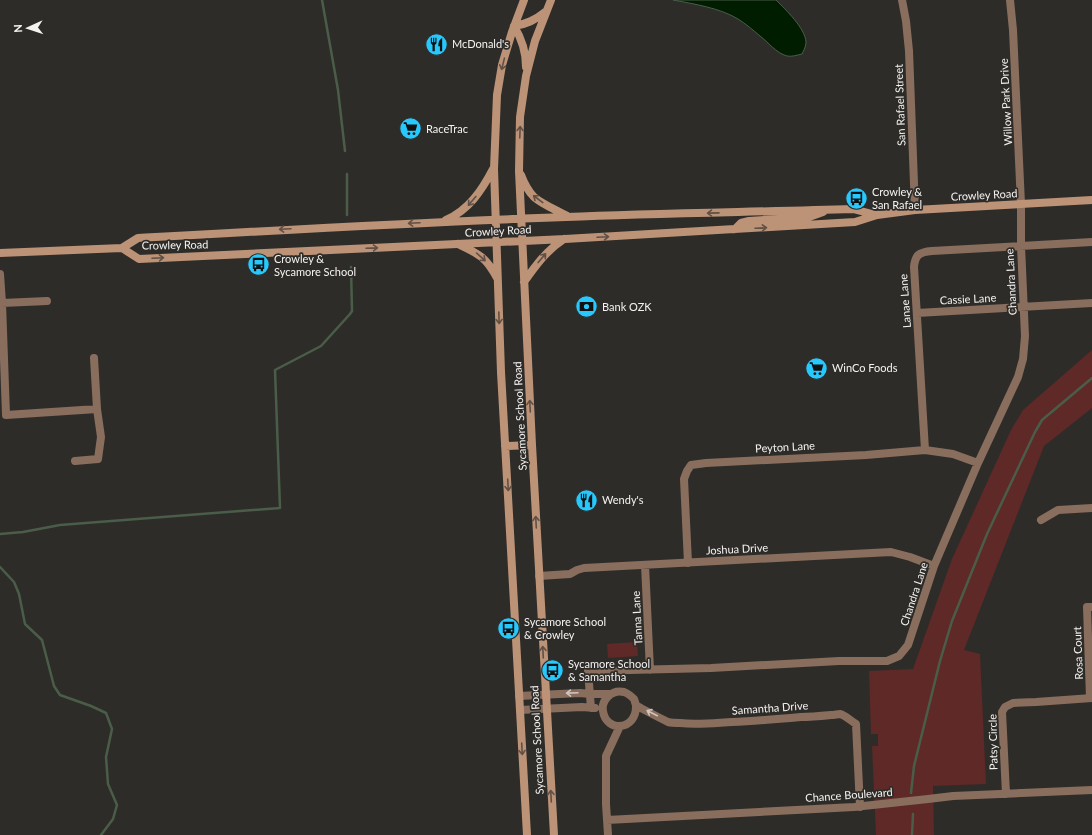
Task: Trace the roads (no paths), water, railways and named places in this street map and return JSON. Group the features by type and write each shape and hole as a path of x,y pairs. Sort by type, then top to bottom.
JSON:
{"main road":[{"name":"Sycamore School Road","path":"524,0 502,65 497,95 494,169 505,446 527,835"},
{"name":"Sycamore School Road","path":"551,0 535,41 526,76 520,117 519,171 520,218 554,835"},
{"path":"526,76 526,62 522,41 514,26 530,22 538,18 546,11"},
{"path":"441,222 454,216 469,206 483,188 494,169"},
{"path":"519,171 526,187 534,197 545,205 568,216"},
{"name":"Crowley Road","path":"122,248 139,259 564,239 855,222 877,215 915,210 1092,200"},
{"name":"Crowley Road","path":"0,253 122,248 138,238 495,219 853,209 877,215"},
{"path":"735,229 742,224 749,222 809,217 827,210"},
{"path":"524,282 543,256 564,239"},
{"path":"458,244 477,253 484,259 498,279"},
{"path":"505,446 532,445"}],"street":[{"name":"San Rafael Street","path":"902,0 909,52 915,210"},
{"name":"Willow Park Drive","path":"1010,0 1013,30 1021,204"},
{"name":"Chandra Lane","path":"592,708 588,671 765,666 839,661 887,662 899,656 908,645 934,566 978,463 1018,376 1023,359 1024,336 1020,246 1021,204"},
{"path":"1020,246 1092,242"},
{"name":"Lanae Lane","path":"925,450 918,313 914,267 915,260 918,254 925,251 1020,246"},
{"path":"0,274 6,415 97,410"},
{"path":"2,304 47,301"},
{"name":"Cassie Lane","path":"918,313 1092,303"},
{"path":"75,460 98,459 101,437 97,410 94,358"},
{"name":"Peyton Lane","path":"688,563 684,480 691,465 866,455 925,450 953,454 978,463"},
{"path":"1041,520 1058,510 1092,508"},
{"name":"Joshua Drive","path":"539,576 570,574 584,568 891,552 934,566"},
{"name":"Tanna Lane","path":"645,565 650,670"},
{"name":"Rosa Court","path":"1089,607 1091,698"},
{"name":"Samantha Drive","path":"519,696 580,693 611,694 623,692 634,699 636,705 668,722 691,724 785,719 841,714 856,724 860,807"},
{"path":"611,694 606,698 602,709 604,716 614,725 626,725 631,722 636,711 636,705"},
{"name":"Patsy Circle","path":"1006,794 1002,712 1005,707 1013,703 1091,698"},
{"path":"520,710 582,707 602,709"},
{"path":"608,835 606,756 620,726"},
{"name":"Chance Boulevard","path":"607,820 860,807 953,796 1092,790"}],"waterway":[{"path":"322,0 338,90 345,151"},
{"path":"347,174 347,215"},
{"path":"0,534 23,532 60,525 280,508 275,370 321,346 350,314 352,311 351,267"},
{"path":"911,793 914,766 940,661 952,621 987,534 1042,420 1092,378"},
{"path":"0,567 14,582 19,594 25,624 42,640 54,686 60,695 106,713 112,729 106,757 108,784 117,805 113,819 101,835"},
{"path":"912,835 913,814"}],"place":[{"name":"McDonald's","path":"437,44"},
{"name":"RaceTrac","path":"410,129"},
{"name":"Crowley & San Rafael","path":"856,198"},
{"name":"Crowley & Sycamore School","path":"258,265"},
{"name":"Bank OZK","path":"586,307"},
{"name":"WinCo Foods","path":"816,368"},
{"name":"Wendy's","path":"586,500"},
{"name":"Sycamore School & Crowley","path":"508,628"},
{"name":"Sycamore School & Samantha","path":"552,670"}]}
